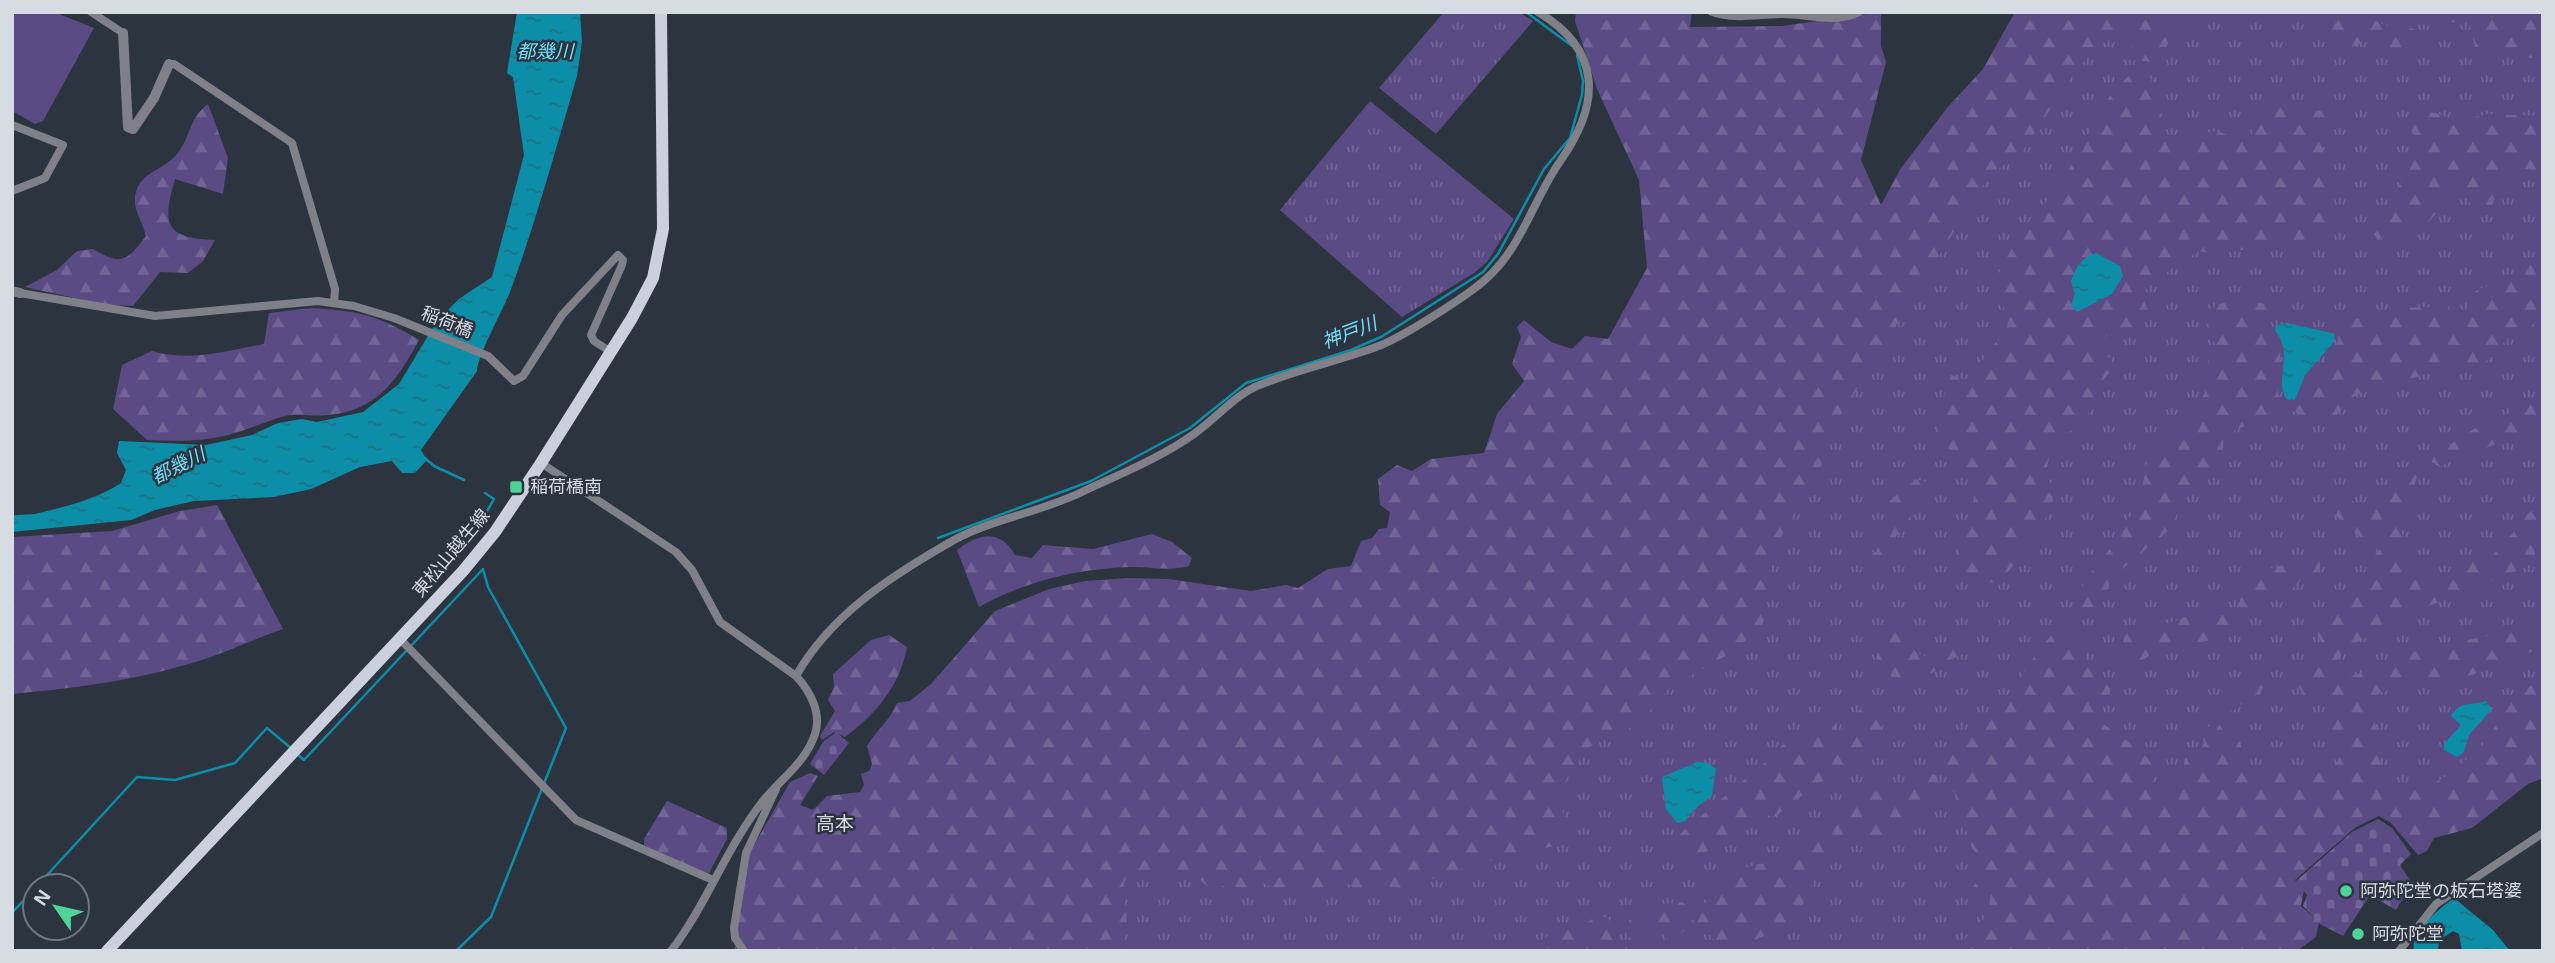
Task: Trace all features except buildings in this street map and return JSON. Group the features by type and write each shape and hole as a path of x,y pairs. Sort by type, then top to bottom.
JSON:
{"main road":[{"name":"東松山越生線","path":"107,951 463,571 495,532 611,352 653,278 662,242 664,151 661,12"}],"street":[{"path":"91,12 123,33 128,127 135,127 149,107 169,64 174,64 292,143 335,289 334,303"},
{"path":"796,676 850,608 887,579 950,541 1081,493 1194,434 1241,394 1261,384 1380,346 1486,279 1514,244 1554,170 1575,140 1589,101 1586,72 1577,41 1538,12"},
{"path":"1712,12 1744,18 1778,14 1839,18 1859,12"},
{"path":"12,125 63,145 45,178 12,191"},
{"name":"稲荷橋","path":"16,292 155,316 318,301 334,303 394,318 488,356 511,379 520,379 562,315 618,255 622,258 622,265 591,335 594,341 611,352"},
{"path":"541,463 676,552 692,570 720,622 796,676 811,696 817,727 800,760 739,834 686,932 671,951"},
{"path":"399,638 576,820 713,880"},
{"path":"743,950 735,938 734,928 746,853 769,810 777,786"},
{"path":"2399,951 2436,904 2543,832"}],"green space":[{"path":"54,12 94,28 43,121 35,124 12,111 12,13"},
{"path":"1444,12 1519,12 1533,21 1436,134 1379,88"},
{"path":"1576,12 1692,12 1690,27 1782,26 1881,12 1881,46 1886,62 1861,160 1881,205 1901,168 1947,108 1983,69 2015,12 2191,12 2154,62 2129,60 2132,41 2125,29 2098,47 2077,69 2022,152 1989,175 1826,439 1822,464 1769,558 1770,586 1762,627 1729,654 1670,687 1639,724 1587,748 1558,791 1564,817 1555,846 1481,863 1398,890 1387,884 1366,893 1347,884 1310,899 1261,883 1252,895 1220,885 1209,888 1190,871 1163,875 1131,871 1123,890 1127,924 1125,951 734,951 749,854 790,782 810,773 818,776 800,805 813,810 827,796 860,792 864,785 861,774 869,771 872,764 867,746 897,703 910,701 931,684 995,611 1049,589 1085,581 1169,579 1251,591 1286,585 1298,588 1328,569 1351,566 1361,541 1372,538 1379,529 1387,528 1390,512 1380,505 1378,479 1397,465 1412,471 1431,459 1484,453 1497,414 1524,381 1512,364 1521,337 1517,327 1524,320 1551,342 1572,349 1585,336 1608,339 1647,268 1639,180 1597,89 1575,21"},
{"path":"2074,12 2543,12 2543,755 1969,951 1071,951 1104,860 1391,868"},
{"path":"2308,12 2325,15 2364,12 2379,23 2423,32 2423,40 2393,50 2376,44 2376,35 2370,32 2357,46 2335,47 2326,32 2321,35 2307,27"},
{"path":"2397,12 2517,12 2543,20 2543,66 2537,58 2522,58 2502,49 2475,47 2469,20 2431,26 2418,21 2413,14"},
{"path":"2131,73 2150,78 2163,106 2161,121 2169,139 2178,141 2194,140 2215,131 2238,142 2251,136 2263,109 2287,100 2302,110 2329,112 2320,136 2330,180 2328,220 2303,240 2217,254 2198,251 2151,283 2141,294 2148,310 2134,332 2115,328 2098,344 2101,356 2112,358 2110,372 2099,385 2091,409 2079,428 2055,436 2047,470 2054,495 2040,528 1999,583 1966,580 1956,565 1978,482 1974,474 1952,454 1935,424 1951,375 1964,380 1973,375 1989,350 2006,332 2009,318 1992,286 2022,229 2057,190 2109,97"},
{"path":"1370,101 1514,219 1487,262 1474,273 1402,317 1280,210"},
{"path":"208,104 228,158 223,194 175,179 168,218 171,226 185,236 215,240 203,261 188,273 160,272 133,306 106,305 25,287 57,270 77,251 93,249 117,259 134,251 146,236 135,202 140,183 177,154 193,122"},
{"path":"2415,112 2436,113 2458,122 2486,114 2543,116 2543,179 2529,169 2502,177 2490,212 2480,215 2471,208 2469,199 2454,193 2426,225 2397,236 2391,244 2379,241 2374,234 2388,218 2415,155 2411,125"},
{"path":"2543,258 2543,313 2530,328 2519,326 2488,360 2472,372 2450,364 2415,378 2392,378 2351,398 2327,426 2292,411 2272,409 2259,424 2238,428 2224,438 2222,458 2216,466 2210,466 2203,486 2188,491 2180,503 2173,527 2110,579 2109,588 2095,602 2095,613 2086,620 2076,619 2072,607 2088,576 2114,544 2119,530 2139,506 2147,461 2155,448 2181,427 2205,393 2203,371 2216,345 2209,335 2204,313 2211,308 2235,301 2252,301 2269,306 2272,335 2281,347 2278,393 2281,400 2296,403 2313,388 2315,370 2337,344 2340,327 2359,318 2373,323 2385,322 2396,308 2429,307 2444,302 2450,306 2448,315 2454,317 2468,307 2474,292 2512,274 2518,265"},
{"path":"312,308 368,316 419,340 403,368 384,391 360,407 345,412 285,416 218,437 167,441 147,440 113,409 122,365 152,351 180,356 264,344 269,313"},
{"path":"2521,401 2534,405 2543,404 2543,429 2522,439 2502,441 2462,459 2448,461 2441,468 2423,456 2431,446 2445,448 2474,429 2509,413"},
{"path":"2408,466 2419,470 2410,501 2398,523 2418,578 2433,583 2475,560 2491,557 2525,515 2543,504 2543,544 2524,568 2399,618 2346,649 2327,672 2332,683 2369,670 2386,671 2399,658 2416,651 2543,624 2543,647 2472,675 2457,679 2418,677 2378,694 2372,711 2378,735 2372,739 2389,787 2421,791 2451,773 2482,746 2512,702 2543,675 2543,778 2528,784 2472,828 2434,838 2427,851 2418,855 2391,823 2379,816 2356,827 2295,880 2304,890 2301,906 2319,922 2316,937 2297,951 1939,951 1947,943 1962,942 1989,913 1990,896 1973,887 1985,865 1972,848 1944,762 1964,731 2013,695 2032,660 2057,630 2082,641 2085,659 2111,688 2108,699 2096,707 2097,719 2151,761 2156,769 2152,782 2173,791 2182,779 2185,758 2200,751 2204,743 2202,733 2216,720 2227,735 2239,741 2252,773 2294,765 2326,774 2338,761 2342,750 2330,741 2330,715 2326,703 2306,700 2298,685 2321,642 2314,620 2357,596 2369,580 2371,559 2382,547 2382,538 2374,533 2362,538 2336,516 2338,510 2352,501 2368,508 2389,493 2392,478"},
{"path":"1917,479 1929,483 1910,511 1911,522 1896,536 1896,542 1887,547 1881,564 1870,569 1865,565 1883,542 1888,502"},
{"path":"217,505 283,629 208,658 160,672 86,686 12,694 12,537 112,531 180,511"},
{"path":"1152,534 1172,542 1192,558 1189,566 1174,569 1137,567 1090,570 1033,583 979,607 957,550 973,540 988,536 1002,541 1015,555 1032,558 1043,545 1093,549"},
{"path":"2311,557 2320,561 2320,572 2300,581 2292,589 2274,590 2268,607 2216,640 2193,643 2181,653 2170,648 2157,648 2139,662 2116,661 2125,636 2134,627 2169,623 2201,608 2206,614 2227,615 2240,609 2240,599 2235,591 2251,574"},
{"path":"1889,619 1898,622 1909,647 1923,656 1961,642 1965,646 1963,654 1939,665 1936,671 1929,674 1923,669 1908,671 1907,683 1902,691 1897,691 1891,676 1884,677 1875,668 1879,647 1887,640 1884,625"},
{"path":"889,635 907,647 899,674 885,698 867,719 845,737 834,732 822,740 820,736 835,711 828,700 834,687 833,674 871,640"},
{"path":"2259,671 2263,675 2263,688 2258,695 2252,696 2229,712 2217,711"},
{"path":"1890,691 1891,706 1885,722 1858,754 1823,782 1779,814 1773,817 1756,817 1739,836 1716,849 1690,854 1674,851 1680,834 1778,751 1792,732 1833,723 1839,731 1851,725 1866,703"},
{"path":"836,732 849,743 824,775 810,764 823,742"},
{"path":"1928,774 1939,775 1925,817 1909,818 1885,836 1837,847 1815,860 1813,880 1799,910 1788,921 1760,938 1725,950 1693,920 1675,940 1668,943 1665,924 1652,930 1644,928 1639,939 1631,939 1627,933 1631,926 1629,920 1656,905 1682,902 1698,914 1710,895 1719,887 1742,870 1772,861 1782,855 1838,805 1868,793 1906,785"},
{"path":"667,801 727,828 727,839 709,873 700,872 644,845 644,839"},
{"path":"2378,819 2392,828 2411,854 2400,865 2412,883 2396,910 2370,895 2343,936 2320,924 2303,906 2307,895 2296,881 2352,832"},
{"path":"1597,915 1608,918 1621,945 1647,951 1581,951 1578,942 1526,951 1556,930 1584,925"}],"water":[{"name":"都幾川","path":"517,12 580,12 582,42 577,76 510,292 486,344 477,371 421,450 427,460 415,473 402,473 392,461 360,467 311,489 274,497 194,501 155,510 131,520 12,532 12,516 68,506 101,494 121,483 126,470 117,453 119,441 206,445 252,435 278,423 302,419 317,422 363,412 399,384 437,321 459,299 492,277 524,155 513,77 507,73"},
{"path":"2096,253 2120,266 2123,276 2112,294 2077,312 2071,305 2075,294 2071,281 2080,264"},
{"path":"2287,323 2335,334 2334,342 2305,375 2295,400 2287,400 2283,392 2283,349 2275,330 2276,325"},
{"path":"2486,701 2492,709 2469,735 2464,752 2457,757 2444,750 2444,744 2461,725 2451,716 2455,711 2463,705"},
{"path":"1697,762 1708,763 1716,769 1712,796 1698,806 1685,821 1677,823 1666,809 1662,777"},
{"path":"2454,898 2493,930 2510,951 2462,951 2459,934 2453,931 2439,940 2438,951 2414,951 2414,944 2421,929"}],"waterway":[{"name":"神戸川","path":"1526,12 1572,46"},
{"name":"神戸川","path":"938,538 1091,481 1190,428 1246,383 1351,350 1381,337 1483,272 1498,254 1544,169 1570,138 1582,95 1583,81 1577,55"},
{"path":"425,458 434,466 464,480"},
{"path":"478,527 494,499 485,493"},
{"path":"297,754 304,760 483,569"},
{"path":"456,951 491,917 566,728 488,587 483,569"},
{"path":"50,872 137,777 175,780 235,763 267,728 292,749"},
{"path":"12,913 21,903"}],"place":[{"name":"稲荷橋南","path":"516,487"},
{"name":"阿弥陀堂の板石塔婆","path":"2346,891"},
{"name":"阿弥陀堂","path":"2358,934"}],"district":[{"name":"高本","path":"835,823"}]}
